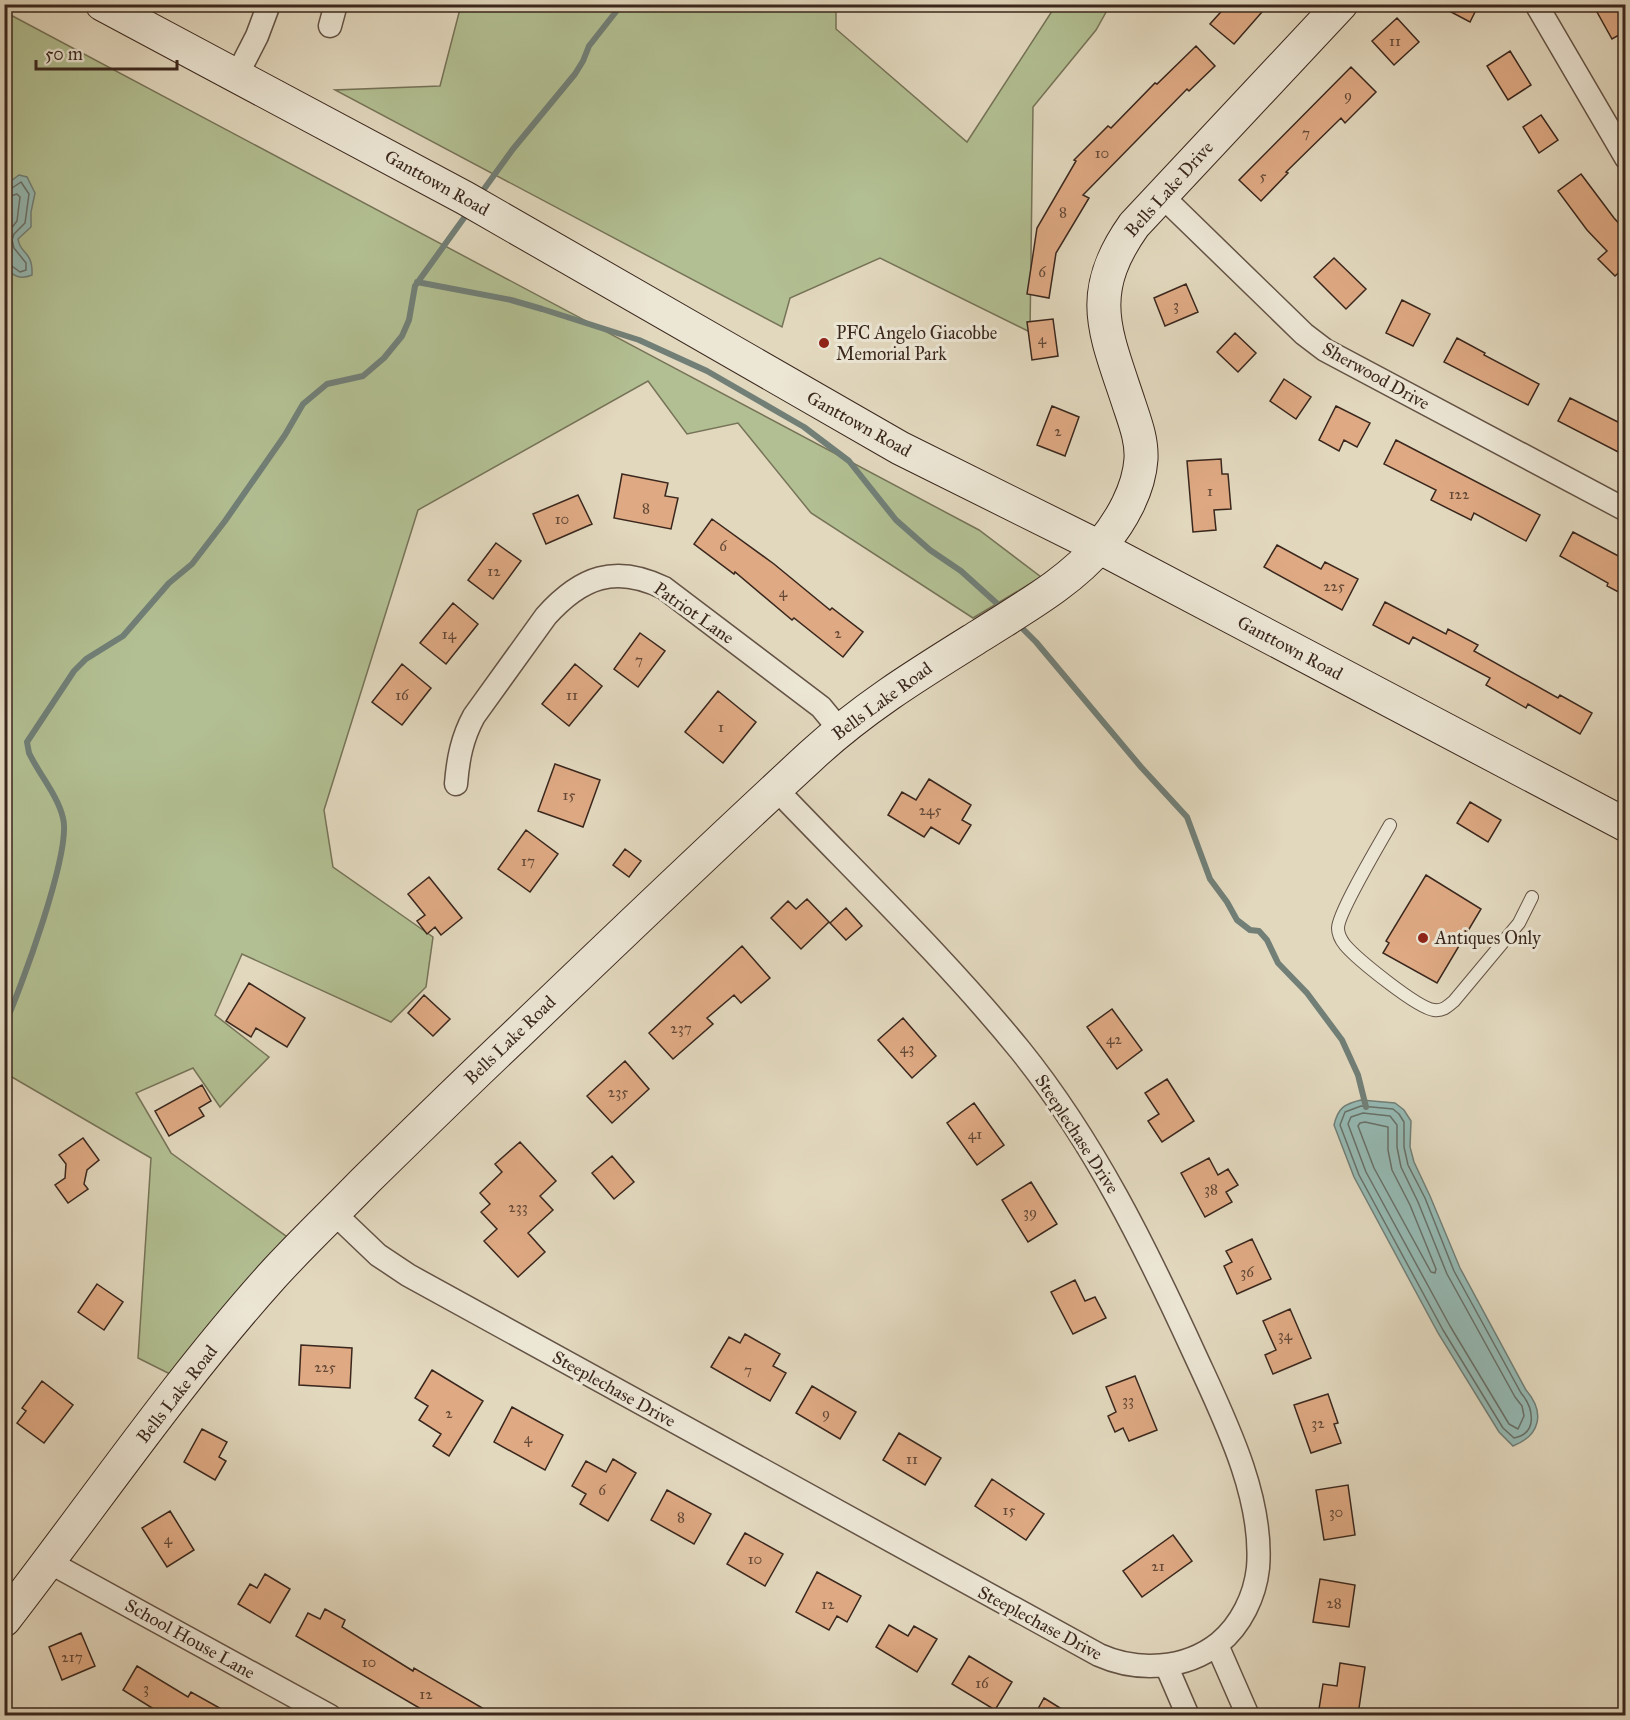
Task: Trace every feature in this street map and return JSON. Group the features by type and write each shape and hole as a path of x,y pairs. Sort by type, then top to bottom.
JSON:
{"street":[{"name":"Ganttown Road","path":"102,4 475,204 900,448 1100,547 1626,825"},
{"path":"237,75 269,4"},
{"name":"Bells Lake Drive","path":"1100,547 1120,520 1136,485 1141,460 1140,441 1134,418 1109,345 1104,311 1104,291 1108,269 1118,248 1134,225 1341,4"},
{"path":"1536,4 1626,158"},
{"name":"Sherwood Drive","path":"1161,195 1304,334 1325,350 1626,510"},
{"name":"Bells Lake Road","path":"4,1620 153,1424 276,1272 469,1079 840,730 888,693 1011,616 1065,578 1100,547"},
{"name":"Patriot Lane","path":"456,784 459,751 465,732 474,716 551,610 570,593 599,577 621,575 636,577 664,588 822,706 840,730"},
{"name":"Steeplechase Drive","path":"334,1213 378,1255 408,1275 1088,1650 1120,1664 1152,1667 1188,1660 1217,1645 1227,1636 1247,1609 1255,1587 1258,1566 1254,1515 1244,1472 1224,1418 1163,1284 1134,1227 1093,1155 1021,1051 948,969 777,789"},
{"name":"School House Lane","path":"49,1562 330,1716"},
{"path":"1217,1645 1248,1716"},
{"path":"1166,1665 1188,1716"}],"lane":[{"path":"1390,825 1344,911 1338,928 1340,938 1346,946 1372,969 1422,1006 1436,1011 1442,1010 1454,1001 1519,922 1532,897"}],"green space":[{"path":"461,5 836,5 836,29 967,142 1056,5 1110,5 1096,30 1033,107 1030,332 880,258 790,298 782,327 335,90 440,86"},
{"path":"5,12 979,530 1041,577 973,618 811,513 738,423 687,434 648,381 418,510 324,810 333,867 433,937 426,987 391,1022 242,954 215,1015 269,1057 220,1107 193,1068 136,1093 171,1153 290,1239 178,1378 138,1358 151,1158 5,1073"}],"water":[{"path":"19,175 27,177 35,193 31,227 18,239 32,267 32,275 24,277 14,275 5,267 5,190 7,184"},
{"path":"1361,1100 1395,1103 1404,1110 1411,1121 1410,1147 1414,1162 1460,1268 1536,1406 1537,1422 1530,1436 1513,1446 1499,1432 1438,1333 1354,1177 1334,1125 1343,1108"}],"building":[{"path":"1228,4 1269,4 1234,44 1210,24"},
{"path":"1436,4 1479,4 1470,22"},
{"path":"1609,4 1626,4 1626,31 1612,39 1597,12"},
{"path":"1397,18 1419,42 1394,65 1372,41"},
{"path":"1196,46 1215,66 1189,91 1187,89 1083,195 1089,198 1056,253 1049,298 1027,294 1037,228 1076,161 1074,160 1108,126 1111,128 1155,83 1157,84"},
{"path":"1510,51 1531,85 1508,100 1487,66"},
{"path":"1351,67 1376,92 1345,123 1341,118 1286,172 1288,173 1261,201 1239,180"},
{"path":"1541,115 1558,140 1539,153 1523,127"},
{"path":"1581,174 1626,231 1626,266 1615,276 1598,259 1607,251 1587,230 1558,191"},
{"path":"1334,258 1366,289 1346,309 1314,277"},
{"path":"1186,284 1198,312 1165,326 1154,298"},
{"path":"1402,300 1430,314 1413,346 1386,333"},
{"path":"1053,319 1058,356 1032,360 1027,322"},
{"path":"1235,333 1256,353 1238,372 1217,352"},
{"path":"1457,338 1539,384 1528,405 1444,362"},
{"path":"1284,379 1311,397 1296,419 1270,401"},
{"path":"1570,398 1626,426 1626,456 1558,421"},
{"path":"1052,406 1079,417 1065,456 1037,445"},
{"path":"1336,406 1370,423 1357,447 1344,440 1339,451 1319,440"},
{"path":"1396,440 1540,515 1526,541 1474,513 1471,520 1431,500 1436,490 1384,464"},
{"path":"1221,459 1222,474 1228,474 1231,509 1214,510 1216,530 1193,532 1187,461"},
{"path":"622,474 668,483 665,496 678,498 671,529 614,518"},
{"path":"578,495 592,524 546,544 533,514"},
{"path":"712,519 774,564 830,610 832,608 863,632 843,657 794,618 792,620 735,572 734,574 694,544"},
{"path":"1573,532 1626,560 1626,596 1560,556"},
{"path":"496,543 521,561 493,599 468,580"},
{"path":"1277,545 1321,569 1325,562 1358,579 1342,610 1264,567"},
{"path":"1385,602 1446,634 1448,629 1478,645 1474,651 1558,698 1560,695 1592,713 1580,734 1528,704 1526,708 1486,685 1490,678 1413,637 1409,644 1373,625"},
{"path":"453,603 478,624 446,664 420,643"},
{"path":"640,633 665,651 638,687 614,669"},
{"path":"402,664 431,688 402,725 372,702"},
{"path":"575,664 602,686 569,726 542,704"},
{"path":"718,691 756,722 723,763 685,732"},
{"path":"555,764 600,780 583,827 538,811"},
{"path":"929,779 971,805 962,820 971,825 959,844 931,827 924,837 888,815 902,792 916,800"},
{"path":"1470,802 1501,820 1488,842 1457,823"},
{"path":"526,830 558,854 530,892 498,869"},
{"path":"625,849 641,861 629,877 613,865"},
{"name":"Antiques Only","path":"1426,875 1481,909 1437,983 1383,953 1389,943 1386,941"},
{"path":"429,877 462,918 441,935 435,927 427,934 417,921 425,915 408,894"},
{"path":"807,899 829,922 801,949 771,918 788,901 796,909"},
{"path":"846,908 862,926 846,940 830,923"},
{"path":"742,946 770,978 741,1003 734,995 707,1018 713,1024 673,1059 649,1033"},
{"path":"249,983 305,1018 287,1047 256,1028 251,1037 226,1021"},
{"path":"424,995 450,1019 433,1036 408,1013"},
{"path":"1112,1009 1142,1050 1117,1069 1087,1027"},
{"path":"903,1018 936,1056 912,1078 878,1040"},
{"path":"625,1061 649,1089 612,1123 587,1096"},
{"path":"1167,1079 1194,1121 1162,1142 1148,1121 1159,1114 1145,1093"},
{"path":"202,1085 211,1101 199,1108 204,1116 169,1136 155,1111"},
{"path":"974,1103 1004,1145 977,1165 947,1123"},
{"path":"83,1138 99,1160 87,1170 84,1184 88,1189 68,1203 55,1185 65,1178 66,1164 59,1155"},
{"path":"520,1142 556,1181 540,1196 553,1210 528,1233 545,1252 518,1277 484,1241 497,1229 481,1212 490,1204 480,1193 502,1172 495,1164"},
{"path":"612,1156 634,1182 614,1199 592,1173"},
{"path":"1209,1158 1218,1175 1228,1169 1238,1185 1226,1192 1232,1202 1205,1217 1181,1173"},
{"path":"1031,1182 1057,1224 1028,1242 1002,1200"},
{"path":"1252,1239 1271,1279 1237,1294 1224,1266 1232,1262 1226,1251"},
{"path":"1075,1280 1085,1301 1095,1297 1106,1318 1073,1334 1051,1292"},
{"path":"97,1284 123,1302 104,1330 78,1312"},
{"path":"1290,1309 1311,1358 1273,1374 1265,1355 1276,1350 1263,1321"},
{"path":"745,1334 780,1354 773,1366 786,1373 770,1401 711,1367 729,1337 740,1343"},
{"path":"301,1345 352,1348 350,1388 299,1385"},
{"path":"432,1370 483,1401 449,1456 433,1446 441,1434 419,1420 428,1406 415,1398"},
{"path":"1135,1376 1157,1430 1129,1441 1123,1428 1115,1432 1108,1416 1116,1412 1106,1387"},
{"path":"42,1381 73,1405 44,1443 17,1423 26,1411 22,1408"},
{"path":"812,1386 856,1412 840,1439 796,1413"},
{"path":"1328,1394 1338,1423 1334,1424 1341,1443 1311,1453 1294,1405"},
{"path":"512,1407 563,1435 545,1470 494,1442"},
{"path":"202,1429 227,1442 219,1457 226,1461 215,1480 184,1462"},
{"path":"899,1433 941,1458 925,1485 883,1460"},
{"path":"613,1459 636,1473 608,1521 580,1504 586,1494 572,1486 586,1461 606,1472"},
{"path":"992,1479 1044,1514 1026,1540 975,1506"},
{"path":"1348,1485 1355,1535 1324,1540 1316,1490"},
{"path":"667,1490 711,1514 694,1544 651,1520"},
{"path":"170,1511 194,1550 167,1567 142,1528"},
{"path":"745,1533 783,1554 765,1586 727,1564"},
{"path":"1173,1535 1192,1561 1142,1597 1123,1571"},
{"path":"817,1572 861,1596 847,1622 837,1616 829,1630 796,1612"},
{"path":"265,1574 290,1589 270,1623 238,1604 250,1584 257,1588"},
{"path":"1320,1579 1355,1585 1349,1627 1313,1622"},
{"path":"325,1609 345,1620 342,1627 413,1671 414,1668 496,1716 433,1716 296,1636 308,1613 320,1619"},
{"path":"889,1625 908,1636 914,1626 937,1639 917,1672 876,1647"},
{"path":"81,1633 95,1666 62,1680 49,1647"},
{"path":"969,1656 1012,1682 995,1710 952,1684"},
{"path":"1340,1663 1365,1667 1358,1715 1319,1709 1323,1684 1337,1686"},
{"path":"137,1666 188,1697 191,1692 234,1716 165,1716 123,1690"},
{"path":"1044,1698 1073,1716 1034,1716"}],"waterway":[{"path":"479,196 513,149 575,74 589,46 622,4"},
{"path":"4,1026 43,921 53,889 64,835 61,810 29,753 27,742 74,671 86,659 123,636 169,583 192,564 285,435 303,404 327,384 363,376 384,358 402,336 409,320 415,286 469,211"},
{"path":"417,282 511,300 542,309 639,340 707,371 804,427 849,461 896,520 930,550 961,571 1002,608"},
{"path":"1018,624 1187,817 1210,879 1237,920 1250,930 1259,931 1267,940 1278,963 1307,993 1342,1040 1358,1075 1366,1107"}],"place":[{"name":"PFC Angelo Giacobbe Memorial Park","path":"824,343"},
{"name":"Antiques Only","path":"1423,938"}]}
